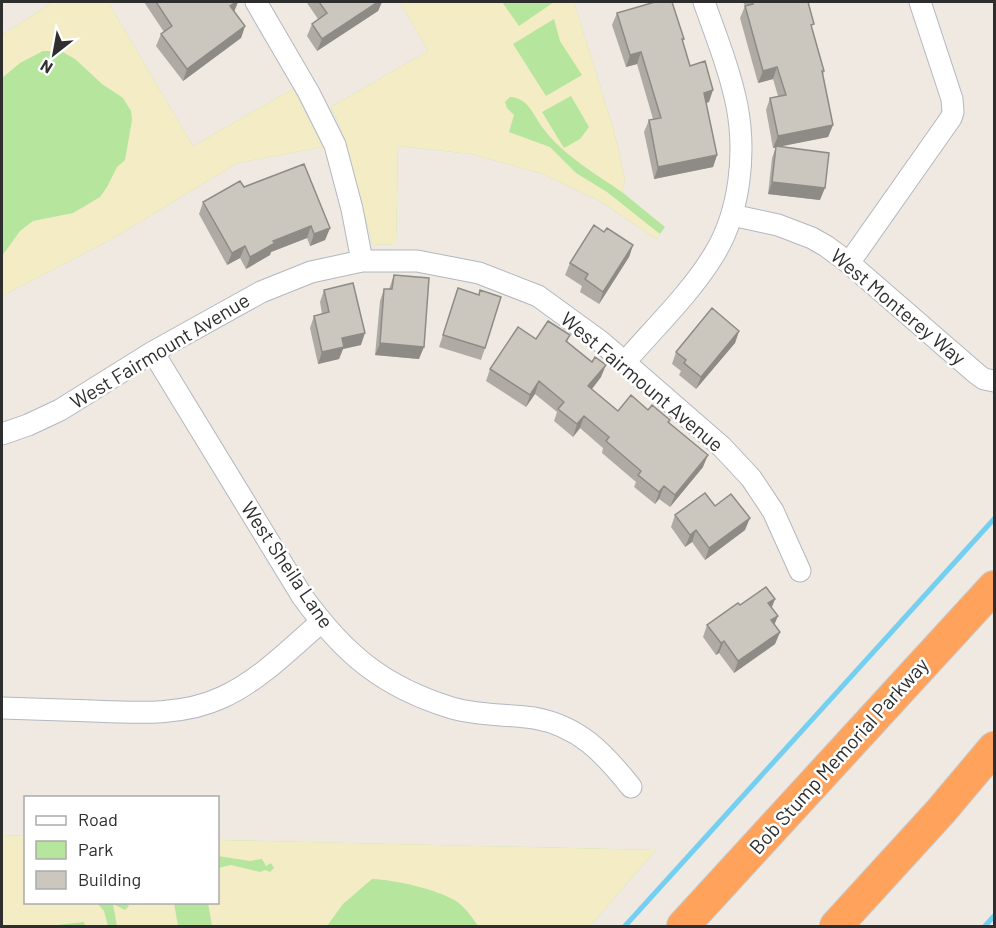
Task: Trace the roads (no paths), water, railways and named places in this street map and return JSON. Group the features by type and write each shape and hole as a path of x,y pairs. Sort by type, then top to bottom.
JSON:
{"highway":[{"name":"Bob Stump Memorial Parkway","path":"683,927 992,588"},
{"path":"836,927 941,811 994,748"},
{"path":"941,811 994,763"}],"street":[{"path":"256,2 309,93 336,145 362,261"},
{"path":"625,362 704,269 724,235 732,215 738,188 740,159 737,106 704,2"},
{"path":"849,263 953,112 952,99 920,2"},
{"name":"West Monterey Way","path":"732,215 795,231 826,246 849,263 977,374 984,379 994,381"},
{"name":"West Fairmount Avenue","path":"2,434 60,410 153,352 261,292 311,272 362,261 417,261 479,273 538,296 600,340 722,447 751,478 773,511 800,571"},
{"name":"West Sheila Lane","path":"153,352 284,567 321,622 349,652 381,676 415,694 454,709 489,715 534,718 560,725 576,733 609,759 631,787"},
{"path":"2,708 135,713 170,712 199,705 224,697 254,678 321,622"}],"waterway":[{"path":"625,926 994,519"},
{"path":"985,926 994,916"}]}
